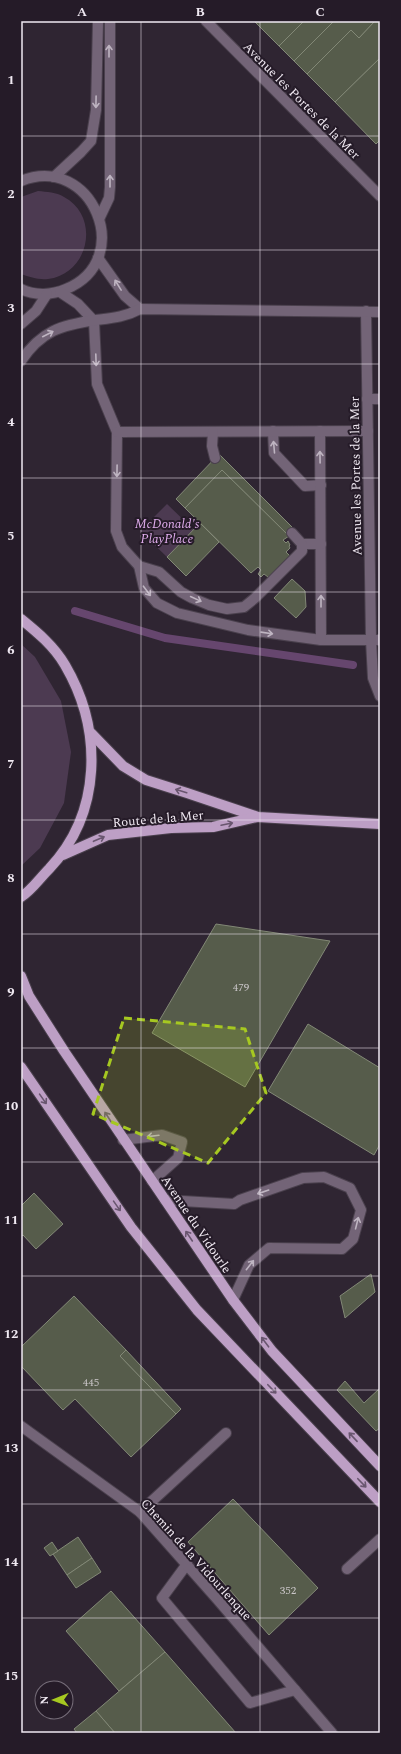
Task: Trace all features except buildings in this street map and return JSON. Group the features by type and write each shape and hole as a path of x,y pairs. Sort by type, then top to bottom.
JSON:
{"main road":[{"path":"21,619 40,634 64,664 81,697 91,733 92,765 88,796 78,827 63,854 22,900"},
{"name":"Route de la Mer","path":"91,733 122,766 146,780 187,792 258,817"},
{"name":"Route de la Mer","path":"63,854 108,835 171,828 213,827 258,817 380,824"},
{"name":"Avenue du Vidourle","path":"21,976 29,996 123,1140 233,1300 272,1351 380,1466"},
{"path":"21,1067 132,1227 197,1310 380,1502"}],"street":[{"path":"54,177 91,141 96,110 98,21"},
{"name":"Avenue les Portes de la Mer","path":"206,21 380,196"},
{"path":"100,218 110,198 112,23"},
{"path":"21,173 34,177 54,177 67,181 82,191 94,206 100,218 102,231 98,258 83,279 70,288 60,292 47,294 32,293 21,289"},
{"path":"21,181 34,177"},
{"path":"98,258 125,296 140,309"},
{"path":"60,292 78,304 94,321 97,384 117,432 116,531 122,547 139,566 144,588 157,604 177,613 248,630 321,640 375,640"},
{"path":"21,324 36,311 47,294"},
{"path":"21,361 30,348 44,335 68,325 128,316 140,309 380,312"},
{"name":"Avenue les Portes de la Mer","path":"366,311 367,399 375,640 373,678 380,696"},
{"path":"367,399 380,399"},
{"path":"273,431 274,453 305,486 321,484"},
{"path":"320,431 321,640"},
{"path":"117,432 368,431"},
{"path":"213,432 212,446 215,458"},
{"path":"139,566 160,572 181,592 209,606 227,609 244,607 302,551 302,544 292,533"},
{"path":"302,544 321,544"},
{"path":"123,1140 162,1135 182,1142 178,1158 152,1181"},
{"path":"165,1200 234,1204 240,1200 303,1178 324,1177 350,1188 361,1210 354,1239 342,1249 268,1248 249,1265 233,1300"},
{"name":"Chemin de la Vidourlenque","path":"21,1426 140,1512 187,1564 332,1733"},
{"path":"140,1512 226,1433"},
{"path":"347,1569 380,1539"},
{"path":"187,1564 162,1598 250,1703 295,1690"}],"highlighted area":[{"path":"124,1018 245,1029 266,1093 208,1163 93,1114"}],"green space":[{"path":"38,191 58,194 76,206 83,218 86,230 85,244 81,256 73,267 62,275 48,279 37,279 21,274 21,197"},
{"name":"McDonald's PlayPlace","path":"167,504 194,530 167,557 140,531"},
{"path":"21,644 35,657 61,701 71,752 64,803 40,848 21,866"}],"waterway":[{"path":"75,611 165,638 353,665"}]}
